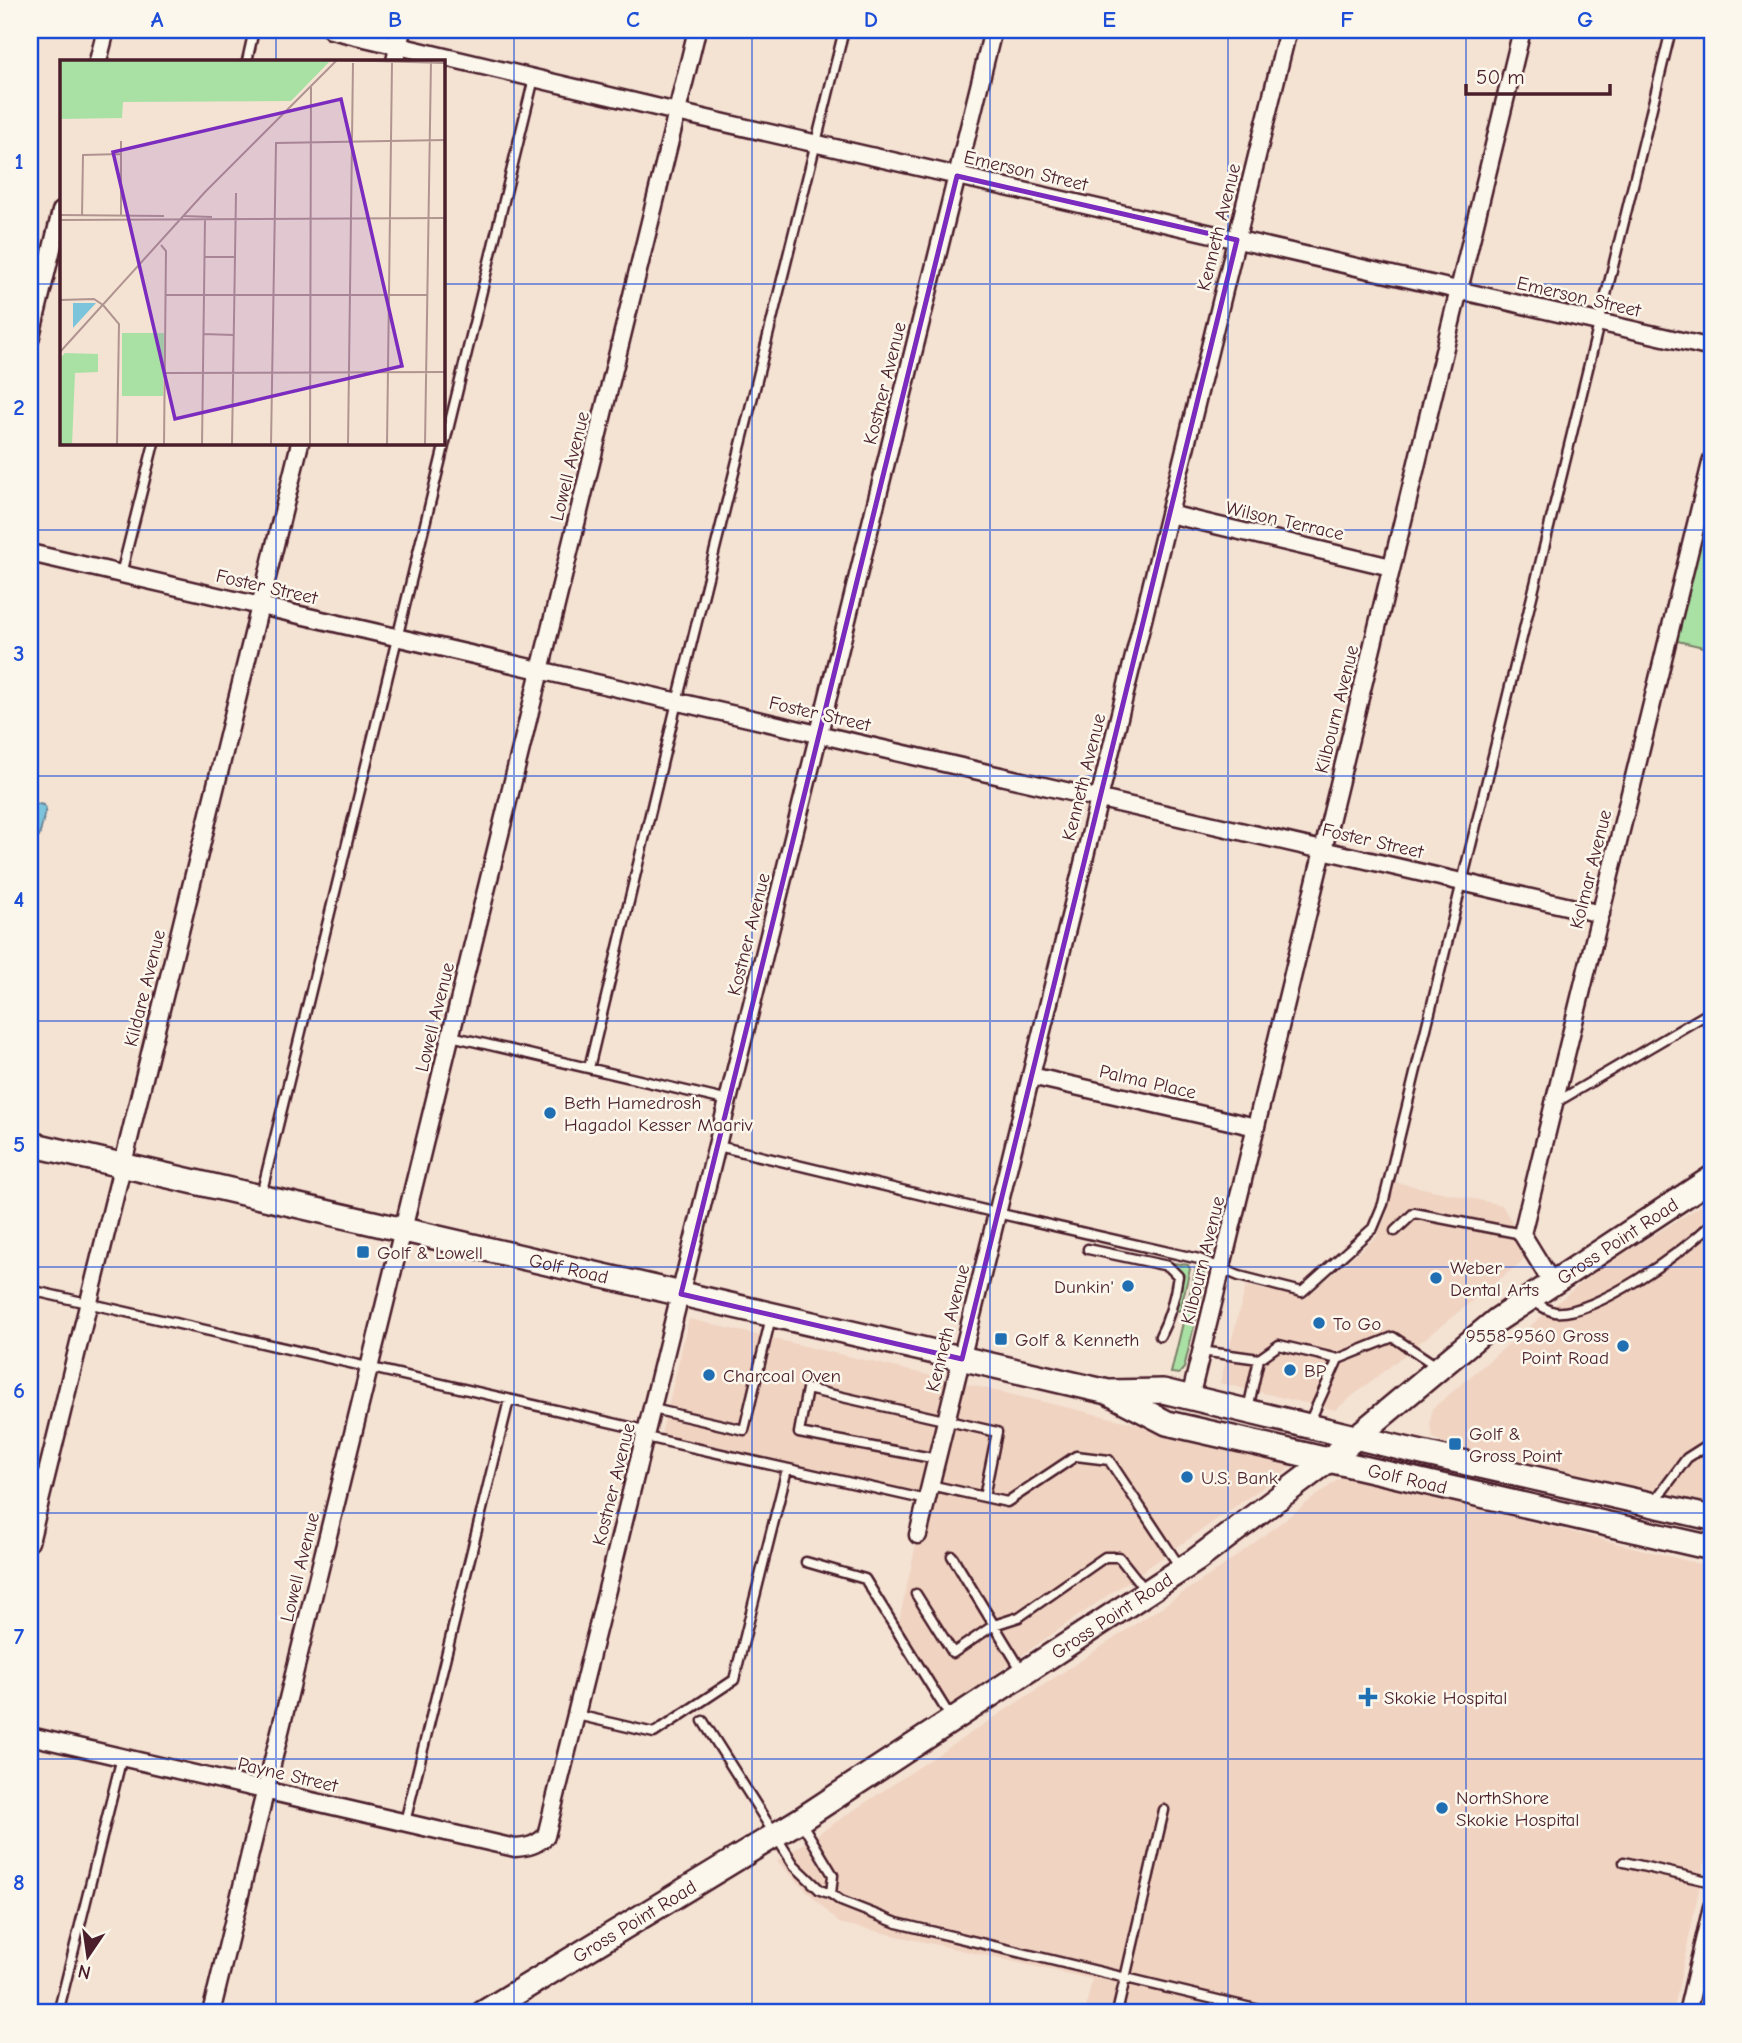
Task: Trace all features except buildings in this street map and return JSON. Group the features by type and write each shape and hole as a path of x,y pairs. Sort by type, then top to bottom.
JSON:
{"main road":[{"name":"Golf Road","path":"30,1144 1108,1392 1163,1391 1356,1438 1712,1518"},
{"name":"Gross Point Road","path":"483,2013 508,2003 800,1820 1182,1570 1330,1459 1497,1321 1712,1178"},
{"name":"Golf Road","path":"1108,1392 1167,1423 1712,1548"}],"street":[{"path":"98,60 106,30"},
{"name":"Emerson Street","path":"331,30 1712,348"},
{"name":"Lowell Avenue","path":"211,2013 697,30"},
{"name":"Kostner Avenue","path":"537,1844 546,1836 550,1824 993,30"},
{"name":"Kenneth Avenue","path":"918,1535 1288,30"},
{"name":"Kilbourn Avenue","path":"1189,1398 1522,30"},
{"path":"30,340 60,215"},
{"name":"Kildare Avenue","path":"30,1542 300,444"},
{"name":"Kolmar Avenue","path":"1522,1234 1712,458"},
{"name":"Wilson Terrace","path":"1169,514 1391,567"},
{"name":"Foster Street","path":"30,553 1601,915"},
{"name":"Palma Place","path":"1031,1076 1256,1127"},
{"path":"1522,1234 1552,1283"},
{"name":"Payne Street","path":"30,1736 515,1848 537,1844"},
{"path":"1692,2012 1712,1907"}],"lane":[{"path":"247,60 254,30"},
{"path":"589,1068 844,30"},
{"path":"718,1146 1199,1259 1239,1276 1302,1292 1373,1228 1383,1204 1671,30"},
{"path":"261,1198 535,78"},
{"path":"121,574 153,444"},
{"path":"1555,1103 1712,1011"},
{"path":"451,1036 729,1101"},
{"path":"1395,1231 1414,1213 1522,1234"},
{"path":"1529,1299 1553,1312 1562,1312 1609,1297 1688,1244 1712,1223"},
{"path":"1088,1249 1168,1266 1178,1276 1168,1320 1160,1336"},
{"path":"30,1290 509,1400 787,1469 928,1493 984,1497 1007,1502 1076,1456 1109,1460 1182,1570"},
{"path":"653,1409 744,1430 772,1315"},
{"path":"1247,1412 1259,1359 1279,1345 1338,1359 1393,1337 1439,1368"},
{"path":"1201,1351 1259,1359"},
{"path":"1307,1426 1338,1359"},
{"path":"937,1459 799,1433 807,1389 997,1433 984,1497"},
{"path":"404,1822 509,1400"},
{"path":"1652,1505 1687,1458 1712,1442"},
{"path":"577,1715 654,1733 734,1680 787,1469"},
{"path":"951,1556 1024,1674"},
{"path":"916,1594 953,1653 994,1625 1018,1617 1105,1557 1119,1556 1148,1592"},
{"path":"806,1562 865,1579 952,1720"},
{"path":"703,1721 794,1865 820,1890 841,1901 897,1923 1272,2013"},
{"path":"58,2013 121,1757"},
{"path":"1117,2013 1164,1810"},
{"path":"800,1820 834,1875 831,1894"},
{"path":"1624,1861 1712,1882"}],"highlighted area":[{"path":"957,176 1237,240 962,1359 681,1294"}],"shaded area":[{"path":"1394,1182 1502,1205 1530,1255 1335,1410 1220,1383 1246,1286 1305,1298 1377,1236 1387,1214"},
{"path":"1712,1199 1712,1504 1448,1445 1433,1438 1430,1423 1432,1409 1595,1271"},
{"path":"689,1319 1299,1462 945,1709 897,1630 926,1500 660,1440"},
{"name":"Skokie Hospital","path":"1344,1475 1712,1567 1712,1827 1673,2013 1085,2013 1092,1979 839,1923 777,1861 1222,1567"}],"green space":[{"path":"1712,484 1712,649 1673,640"},
{"path":"1172,1263 1188,1265 1190,1269 1180,1311 1174,1310 1182,1279"},
{"path":"1196,1268 1203,1270 1205,1280 1184,1368 1179,1374 1171,1373"}],"water":[{"path":"30,802 46,808 39,837 35,839 30,838"}],"place":[{"name":"Beth Hamedrosh Hagadol Kesser Maariv","path":"550,1113"},
{"name":"Golf & Lowell","path":"363,1252"},
{"name":"Weber Dental Arts","path":"1436,1278"},
{"name":"Dunkin'","path":"1128,1286"},
{"name":"To Go","path":"1319,1323"},
{"name":"Golf & Kenneth","path":"1001,1339"},
{"name":"9558-9560 Gross Point Road","path":"1623,1346"},
{"name":"BP","path":"1290,1370"},
{"name":"Charcoal Oven","path":"709,1375"},
{"name":"Golf & Gross Point","path":"1455,1444"},
{"name":"U.S. Bank","path":"1187,1477"},
{"name":"Skokie Hospital","path":"1368,1697"},
{"name":"NorthShore Skokie Hospital","path":"1442,1808"}]}
